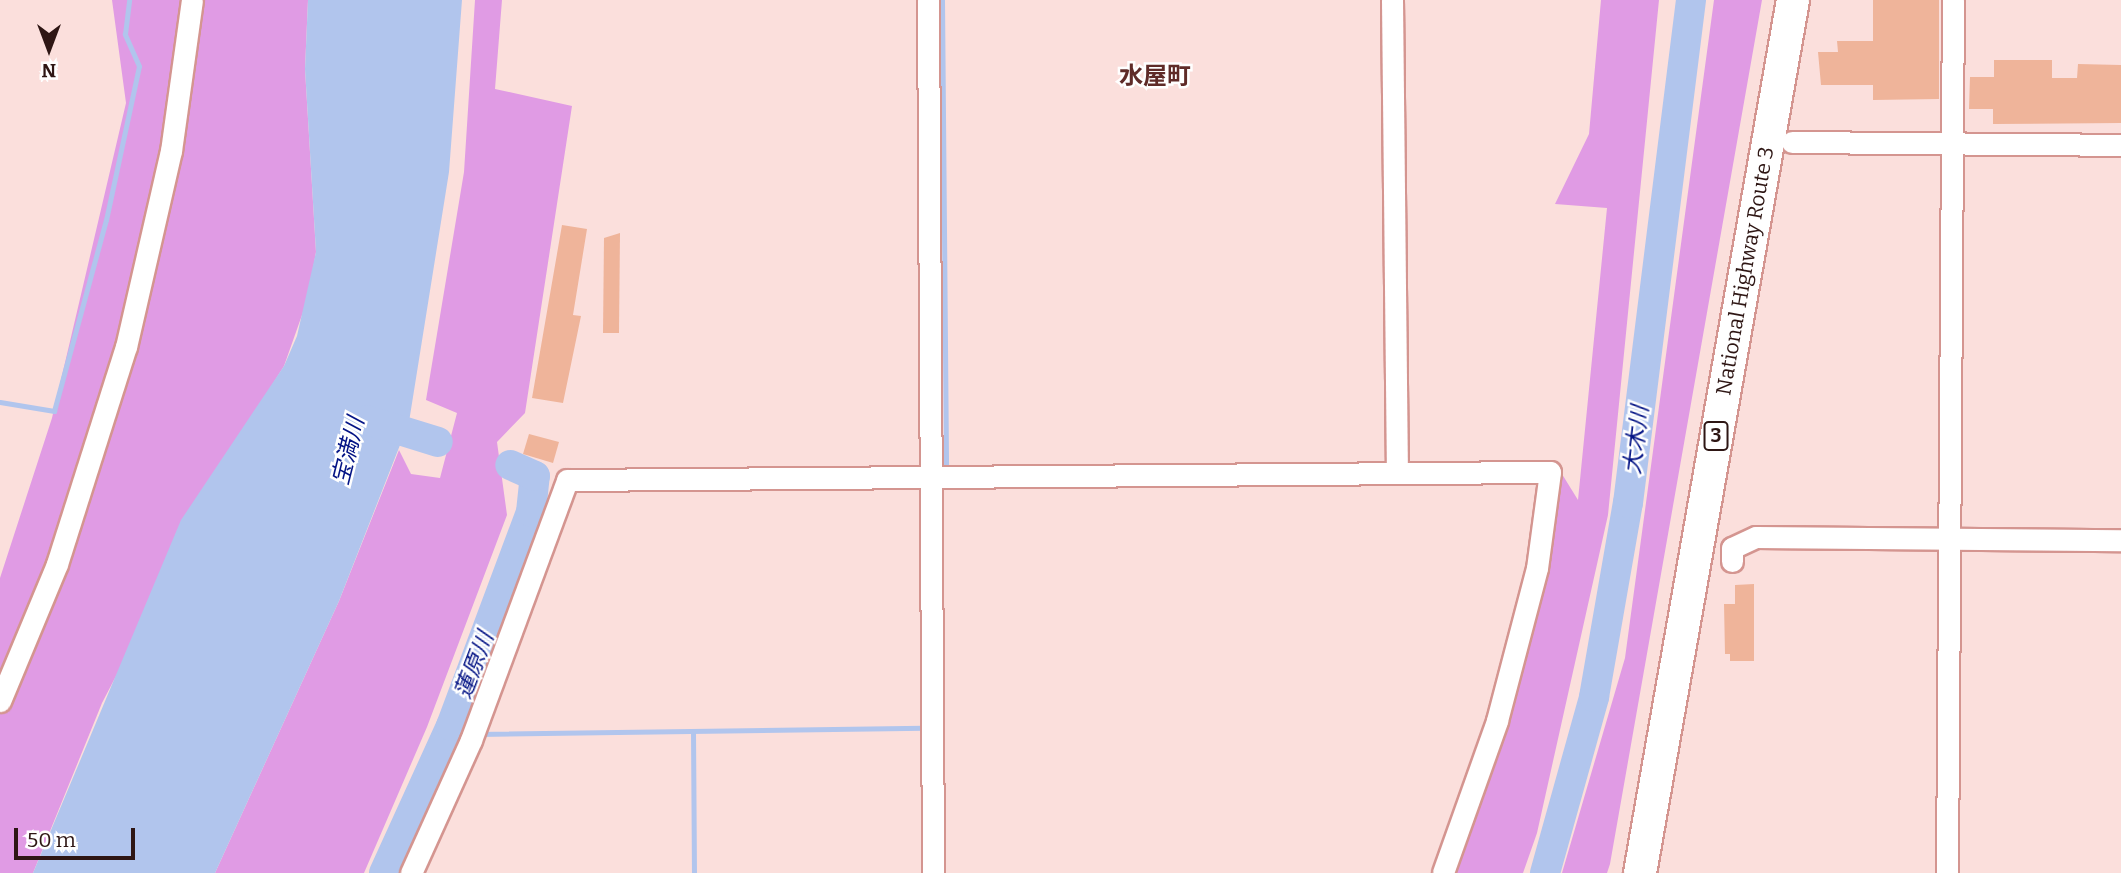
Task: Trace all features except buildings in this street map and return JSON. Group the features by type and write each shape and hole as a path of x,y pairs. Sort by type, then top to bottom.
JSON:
{"highway":[{"name":"National Highway Route 3","path":"1640,873 1793,0"}],"street":[{"path":"0,701 58,564 126,347 171,151 192,0"},
{"path":"928,0 933,873"},
{"path":"1392,0 1397,472"},
{"path":"1947,873 1954,0"},
{"path":"1792,142 2121,145"},
{"path":"411,873 477,728 567,480 1550,472 1537,568 1497,721 1443,873"},
{"path":"1732,561 1732,548 1756,537 2121,540"}],"shaded area":[{"path":"112,0 308,0 305,69 316,252 308,298 284,366 248,423 102,703 33,873 0,873 0,578 52,418 126,103"},
{"path":"475,0 502,0 495,89 572,106 525,413 497,442 507,515 427,727 364,873 215,873 339,601 399,450 411,474 440,478 457,413 426,400 464,172"},
{"path":"1601,0 1659,0 1608,515 1537,833 1523,873 1449,873 1557,466 1578,500 1607,208 1555,204 1589,134"},
{"path":"1714,0 1762,0 1610,864 1607,873 1562,873 1625,658"}],"water":[{"name":"宝満川","path":"308,0 462,0 449,172 409,422 339,601 215,873 33,873 181,520 284,366 297,336 316,252 305,69"}],"waterway":[{"path":"0,402 54,411 106,220 139,66 125,34 129,0"},
{"path":"942,0 946,468"},
{"name":"大木川","path":"1545,873 1594,697 1628,503 1691,0"},
{"name":"蓮原川","path":"367,420 438,442"},
{"name":"蓮原川","path":"384,873 451,726 531,512 535,476 510,465"},
{"path":"535,476 539,467"},
{"path":"451,726 463,732"},
{"path":"479,734 924,728"},
{"path":"693,731 694,873"}],"district":[{"name":"水屋町","path":"1155,77"}]}
